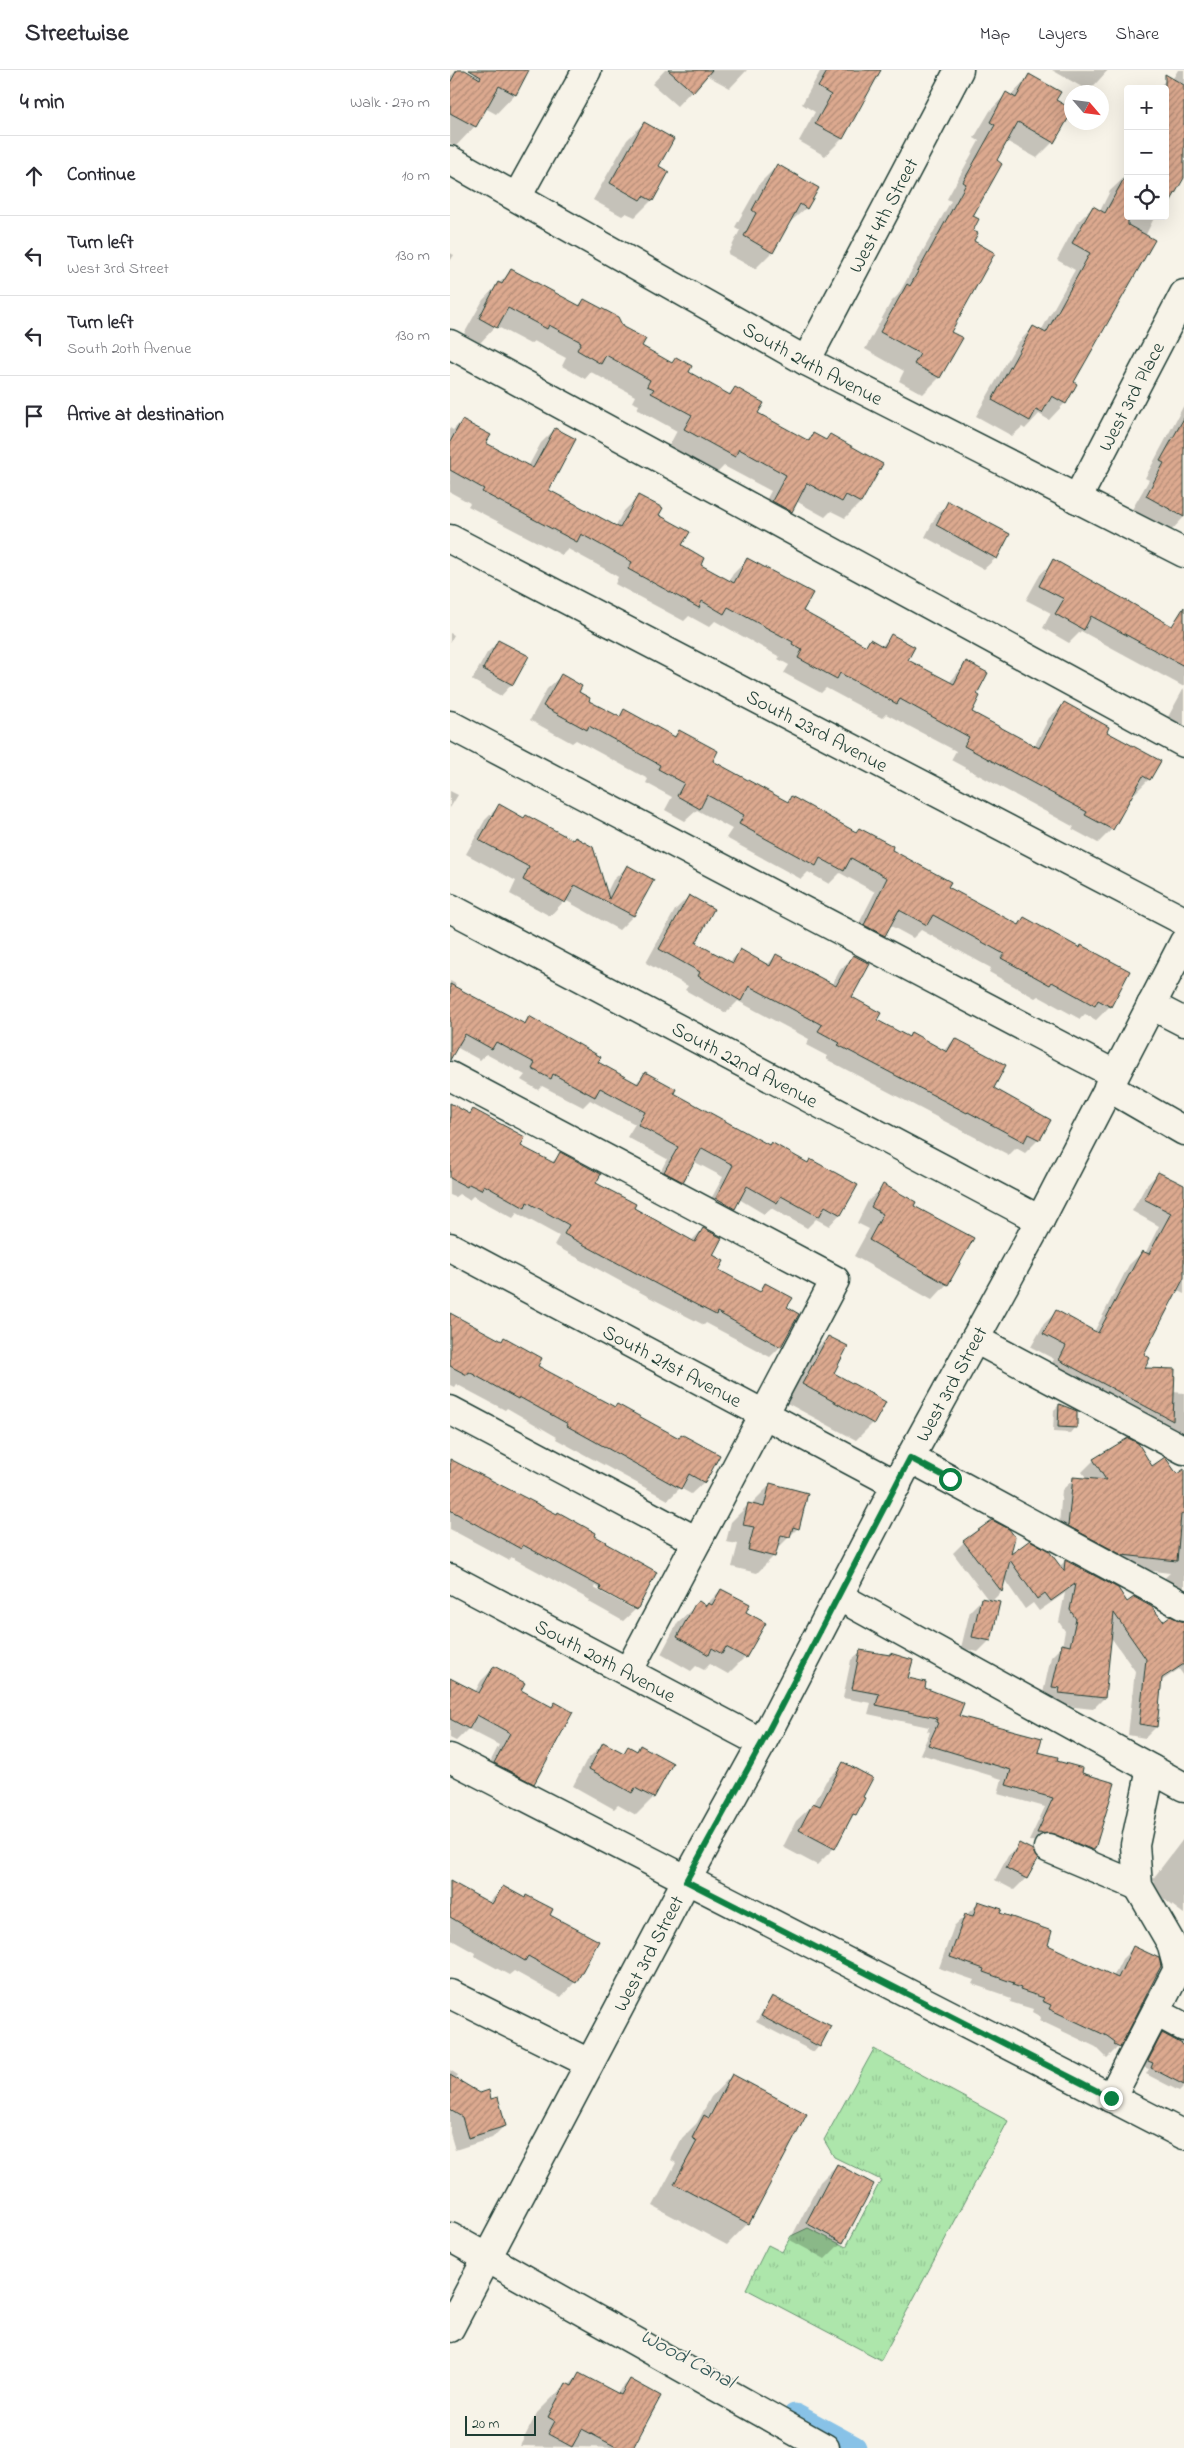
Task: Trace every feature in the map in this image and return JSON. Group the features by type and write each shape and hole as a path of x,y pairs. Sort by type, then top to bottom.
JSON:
{"street":[{"path":"517,197 587,70"},
{"name":"West 4th Street","path":"806,361 959,70"},
{"name":"South 24th Avenue","path":"450,160 806,361 1184,553"},
{"name":"West 3rd Place","path":"1077,498 1184,294"},
{"path":"450,344 1184,743"},
{"name":"South 23rd Avenue","path":"450,539 1184,921"},
{"path":"450,725 1111,1080 1184,1131"},
{"name":"South 22nd Avenue","path":"450,908 1040,1220"},
{"name":"West 3rd Street","path":"450,2328 686,1881 762,1743 896,1484 1040,1220 1184,942"},
{"path":"1151,1005 1184,1022"},
{"path":"450,1076 835,1280 628,1672"},
{"name":"South 21st Avenue","path":"450,1247 896,1484"},
{"path":"975,1339 1184,1450"},
{"path":"450,1410 697,1541"},
{"path":"910,1458 1184,1606"},
{"name":"South 20th Avenue","path":"450,1578 762,1743"},
{"path":"838,1596 1184,1787"},
{"path":"450,1758 686,1881 1184,2135"},
{"path":"1111,2098 1178,1969 1179,1954 1138,1886 1135,1845 1151,1769"},
{"path":"1048,1848 1138,1886"},
{"path":"450,1994 590,2063"},
{"path":"1156,2012 1184,2027"},
{"path":"450,2237 825,2448"}],"green space":[{"path":"874,2049 1008,2121 881,2360 746,2289 768,2245 782,2252 791,2236 808,2228 846,2247 881,2180 834,2157 824,2140"}],"building":[{"path":"457,70 465,70 480,79 481,77 469,70 529,70 516,95 499,86 476,127 450,113 450,83"},
{"path":"668,70 712,70 693,92"},
{"path":"828,70 881,70 843,139 815,124 831,95 818,87"},
{"path":"1029,74 1061,92 1056,100 1064,104 1064,126 1054,143 1018,122 997,160 1002,164 973,216 979,219 973,231 978,233 974,241 995,253 951,332 963,338 940,378 914,364 920,354 880,332 907,284 910,286 966,184 963,182 995,125 990,122 1006,92 1016,98"},
{"path":"1165,74 1184,85 1184,178 1169,204 1169,85 1165,85"},
{"path":"644,122 674,139 659,166 669,172 653,201 643,196 640,200 610,183"},
{"path":"777,164 819,188 807,209 800,204 773,253 744,236 756,213 752,210"},
{"path":"1124,178 1124,220 1128,220 1128,225 1155,240 1074,382 1077,384 1066,404 1052,396 1042,413 1036,410 1030,421 992,400 1033,326 1046,333 1090,253 1072,243 1093,206 1105,213"},
{"path":"511,269 580,306 584,299 618,317 623,327 646,339 642,346 672,363 676,357 692,366 689,372 730,395 735,387 764,403 758,413 809,441 813,433 826,440 830,434 883,464 861,503 846,495 842,502 807,483 792,512 772,501 786,475 739,449 735,457 684,429 692,415 651,393 654,389 647,386 650,380 606,355 601,364 577,350 581,342 549,325 547,329 508,308 497,328 479,318 498,282 502,284"},
{"path":"1184,418 1184,517 1146,496 1164,463 1160,461"},
{"path":"462,420 491,435 486,443 533,468 555,428 576,439 549,490 620,528 638,495 663,508 659,515 690,532 682,545 704,558 701,565 734,583 747,558 813,593 803,611 866,646 870,639 884,647 891,634 915,647 908,660 954,684 966,661 988,673 977,694 980,696 972,712 1039,748 1064,702 1109,727 1107,732 1161,761 1150,780 1143,776 1113,830 1085,815 1087,812 964,746 969,737 900,699 897,704 840,673 837,679 798,658 802,650 792,644 793,642 728,607 724,614 702,601 699,608 628,569 632,562 581,534 577,542 482,492 484,489 450,470 450,442"},
{"path":"948,501 1010,534 997,559 936,525"},
{"path":"1053,559 1172,626 1184,607 1184,666 1091,616 1084,630 1055,614 1064,599 1039,586"},
{"path":"498,640 529,656 513,685 483,669"},
{"path":"561,674 582,686 579,692 590,698 589,701 620,717 624,709 675,737 679,730 718,751 713,761 788,802 791,796 856,832 859,828 893,846 892,850 951,882 948,887 1019,925 1024,917 1080,948 1081,945 1130,971 1111,1007 1098,1000 1095,1006 1052,982 1050,985 1001,958 1004,954 933,915 927,925 899,910 885,936 864,925 887,878 851,858 844,871 820,858 816,866 739,824 744,815 707,795 700,809 677,796 684,783 658,769 660,765 589,726 587,730 543,706"},
{"path":"499,804 524,818 526,815 573,840 575,837 593,847 609,899 627,865 654,880 634,916 575,885 565,903 523,880 529,867 479,840"},
{"path":"689,895 714,909 696,943 733,963 740,949 770,966 776,954 836,986 853,955 870,964 852,997 881,1013 877,1020 909,1037 911,1032 947,1052 955,1038 1006,1065 994,1088 1051,1120 1040,1140 1028,1134 1024,1142 838,1045 840,1043 818,1031 822,1025 749,986 741,1001 698,976 700,972 659,949"},
{"path":"450,984 525,1024 529,1016 601,1057 598,1062 638,1084 645,1072 676,1089 674,1093 769,1145 771,1142 808,1163 810,1159 858,1185 841,1215 825,1206 819,1217 781,1196 777,1203 747,1186 735,1209 716,1198 733,1165 702,1148 683,1182 664,1172 678,1147 638,1125 645,1112 600,1088 595,1097 553,1074 551,1079 532,1069 535,1063 496,1042 492,1049 465,1034 450,1060"},
{"path":"450,1103 470,1114 473,1109 525,1137 521,1146 554,1163 560,1152 601,1174 596,1183 636,1204 634,1208 695,1242 703,1228 722,1238 713,1255 724,1261 719,1270 760,1292 765,1283 793,1298 787,1307 799,1314 781,1347 717,1312 716,1315 660,1286 564,1234 569,1225 527,1202 525,1208 484,1185 481,1190 469,1184 467,1187 450,1178"},
{"path":"1158,1172 1184,1185 1184,1278 1144,1354 1150,1358 1145,1368 1175,1369 1173,1421 1059,1360 1066,1346 1043,1334 1056,1310 1098,1333 1142,1251 1149,1254 1171,1213 1144,1199"},
{"path":"883,1184 916,1202 914,1206 974,1238 948,1285 869,1240 883,1214 871,1207"},
{"path":"450,1313 502,1341 504,1337 542,1358 538,1366 615,1407 617,1404 679,1438 681,1434 720,1455 705,1483 689,1474 681,1489 567,1426 568,1424 519,1397 518,1399 469,1372 467,1375 450,1366"},
{"path":"828,1336 848,1346 834,1373 886,1402 874,1424 802,1384"},
{"path":"1059,1404 1077,1411 1077,1428 1058,1427"},
{"path":"1128,1438 1138,1443 1152,1466 1165,1457 1177,1474 1184,1469 1184,1513 1181,1515 1177,1561 1122,1555 1068,1526 1073,1477 1106,1480 1093,1459"},
{"path":"450,1459 557,1514 558,1512 596,1533 595,1536 605,1543 657,1572 637,1610 600,1590 601,1587 523,1545 521,1549 450,1510"},
{"path":"770,1483 808,1493 799,1529 793,1527 790,1537 781,1535 775,1557 748,1550 754,1527 743,1525 748,1503 764,1507"},
{"path":"992,1520 1009,1529 1015,1537 1011,1554 1030,1540 1049,1551 1064,1571 1065,1560 1118,1588 1127,1602 1134,1597 1152,1607 1163,1621 1170,1616 1184,1622 1184,1664 1162,1678 1157,1727 1139,1724 1146,1659 1114,1613 1105,1698 1059,1693 1060,1688 1052,1687 1062,1644 1070,1646 1076,1619 1070,1610 1075,1584 1051,1601 1045,1593 1037,1599 1010,1560 1002,1592 963,1541"},
{"path":"721,1589 750,1604 746,1612 766,1623 746,1658 726,1647 722,1654 712,1648 709,1655 677,1637 695,1604 699,1601 706,1606 708,1603 712,1605"},
{"path":"981,1598 1000,1602 991,1641 972,1637"},
{"path":"860,1650 890,1655 890,1653 913,1660 908,1678 926,1682 925,1688 964,1703 959,1716 1042,1738 1038,1752 1058,1757 1057,1761 1083,1768 1082,1773 1115,1783 1095,1849 1093,1850 1054,1834 1037,1833 1053,1798 1006,1785 1011,1770 928,1745 938,1723 936,1722 937,1718 876,1705 879,1694 852,1689"},
{"path":"494,1666 525,1683 521,1690 552,1707 555,1702 573,1712 534,1784 494,1763 510,1733 477,1715 469,1729 450,1719 450,1678 479,1693"},
{"path":"603,1742 624,1753 628,1746 637,1751 640,1745 673,1763 654,1798 635,1788 632,1793 589,1769"},
{"path":"843,1762 873,1778 856,1815 853,1814 835,1849 799,1830 813,1803 820,1806"},
{"path":"1019,1843 1033,1850 1038,1859 1027,1879 1006,1868"},
{"path":"450,1881 492,1904 503,1886 525,1898 526,1895 553,1909 550,1915 599,1941 576,1983 528,1956 525,1961 450,1917"},
{"path":"978,1901 1002,1909 1000,1913 1052,1931 1048,1945 1118,1978 1133,1946 1159,1958 1161,1966 1120,2048 1114,2045 1115,2042 1107,2036 1049,2009 1051,2005 1042,2001 1044,1998 1020,1990 1021,1988 1013,1985 1014,1983 983,1972 984,1969 950,1957 965,1914 973,1916"},
{"path":"772,1996 831,2026 820,2047 761,2016"},
{"path":"1162,2033 1184,2045 1184,2085 1151,2068 1153,2063 1148,2061"},
{"path":"732,2074 807,2114 749,2224 674,2184 697,2141 692,2138 704,2115 709,2118"},
{"path":"450,2075 480,2093 489,2090 491,2099 498,2097 506,2126 468,2138 462,2117 450,2110"},
{"path":"837,2164 874,2184 843,2243 806,2223"},
{"path":"579,2373 621,2395 630,2379 661,2396 633,2448 618,2448 582,2429 572,2447 548,2434 555,2421 548,2417 566,2383 572,2386"}],"waterway":[{"name":"Wood Canal","path":"795,2416 854,2448"}],"route":[{"path":"950,1479 910,1458 762,1743 686,1881 1111,2098"}]}
